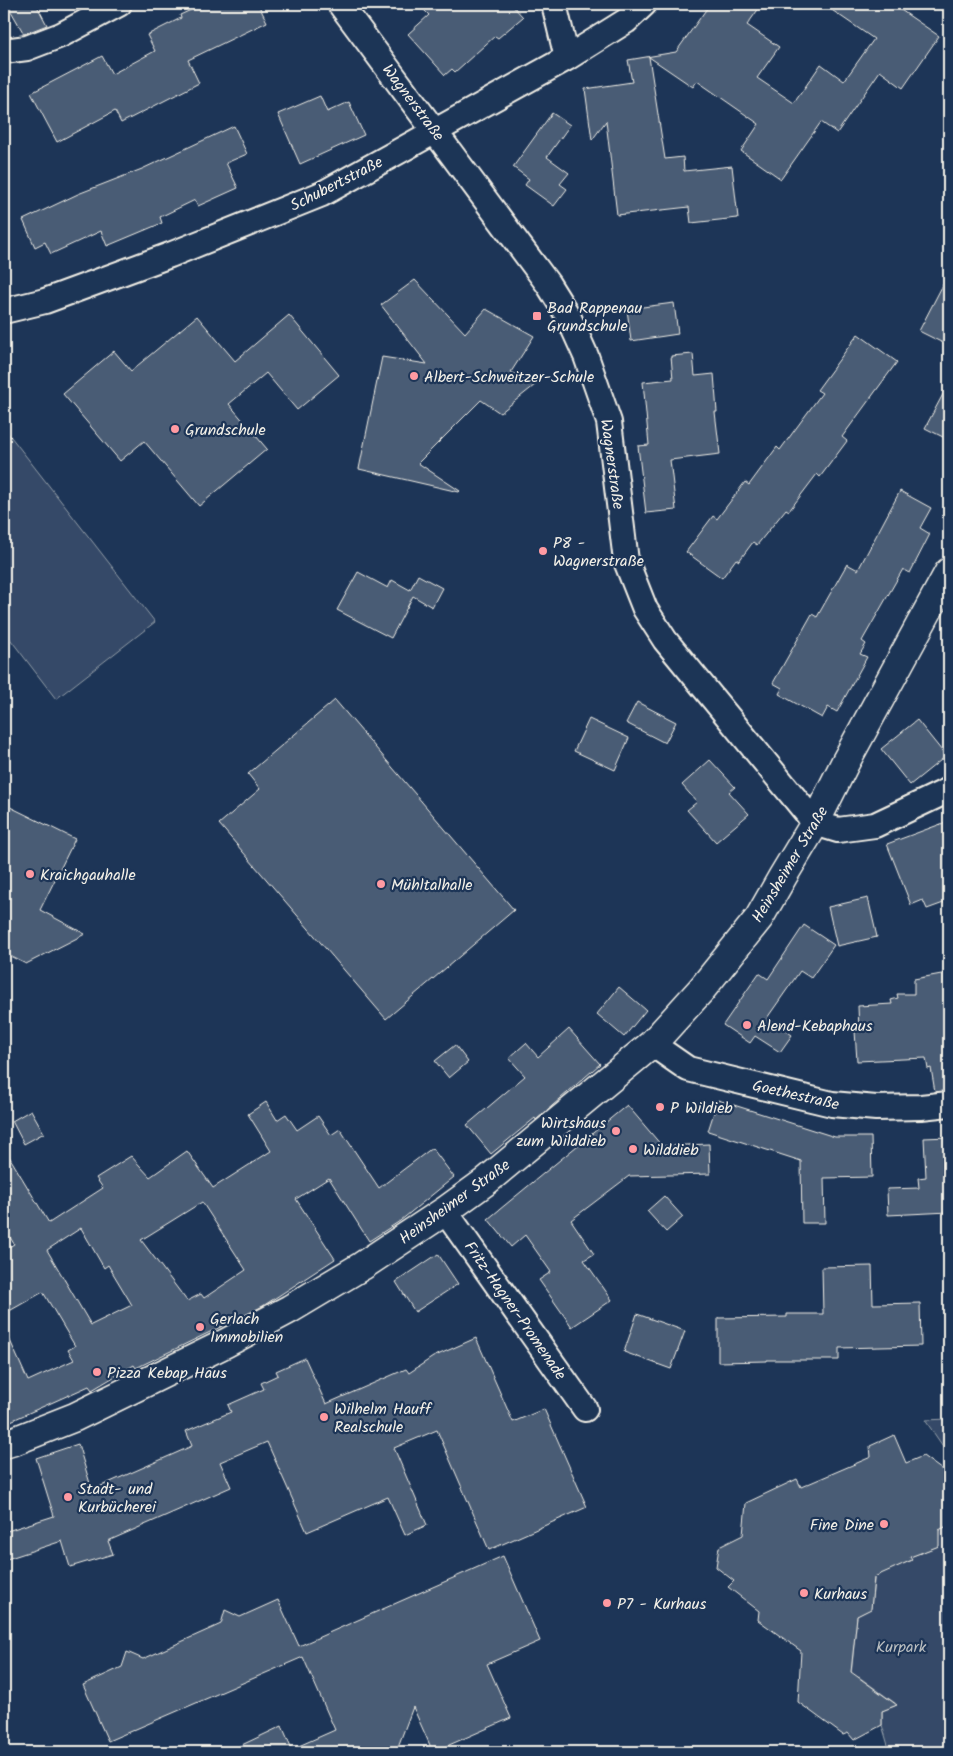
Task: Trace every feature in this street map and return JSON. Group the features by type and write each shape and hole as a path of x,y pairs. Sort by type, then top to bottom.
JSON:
{"street":[{"path":"4,51 27,48 61,35 119,4"},
{"name":"Wagnerstraße","path":"340,4 548,284 568,316 583,348 609,422 626,561 645,609 665,640 815,823"},
{"path":"554,4 567,58"},
{"name":"Schubertstraße","path":"4,311 46,301 144,265 322,194 567,58 626,21 644,4"},
{"name":"Heinsheimer Straße","path":"4,1444 75,1417 226,1343 329,1286 445,1211 485,1182 652,1044 701,990 760,918 815,823 845,763 949,572"},
{"path":"815,823 838,830 875,825 949,790"},
{"name":"Goethestraße","path":"652,1044 688,1069 832,1104 876,1108 949,1104"},
{"name":"Fritz-Hagner-Promenade","path":"445,1211 586,1409"}],"green space":[{"path":"4,428 155,622 56,699 4,631"},
{"path":"949,1419 949,1455 925,1420"},
{"name":"Kurpark","path":"949,1525 949,1752 890,1752 882,1725 882,1711 895,1706 895,1703 859,1677 856,1679 851,1675 857,1616 871,1608 875,1573 911,1561 910,1557 938,1546 939,1530"}],"building":[{"path":"7,4 36,4 47,25 24,34"},
{"path":"204,4 258,4 267,22 188,60 199,83 121,123 115,111 57,142 31,93 102,56 112,74 155,51 147,35 181,18 180,15"},
{"path":"418,4 511,4 523,17 498,38 495,36 455,72 452,69 445,75 408,34 429,15"},
{"path":"710,4 762,4 747,25 779,47 757,78 794,103 821,64 844,81 874,39 823,4 892,4 939,36 903,88 880,71 837,133 821,122 781,179 741,151 759,124 697,81 693,87 649,57 665,159 683,157 684,171 732,166 738,218 691,223 689,207 617,215 606,121 592,140 585,89 632,82 628,60 676,52"},
{"path":"320,96 327,112 349,102 364,135 300,164 278,114"},
{"path":"552,113 570,125 547,157 569,173 560,184 567,189 554,206 525,185 529,179 513,167"},
{"path":"234,126 247,154 226,163 238,188 198,206 195,200 160,217 162,223 107,246 101,231 51,254 45,242 35,247 23,220 78,194 142,169"},
{"path":"949,273 949,346 919,331"},
{"path":"415,280 465,333 486,309 534,336 511,372 535,385 500,413 481,400 418,463 459,492 359,469 382,357 427,364 381,305"},
{"path":"674,303 678,334 631,341 627,309"},
{"path":"289,315 339,375 297,410 266,373 229,404 267,449 199,506 144,441 120,461 63,394 114,351 131,371 197,316 235,361"},
{"path":"858,334 897,362 842,437 847,441 820,477 817,474 789,511 786,509 757,545 753,542 739,561 736,559 722,578 686,552 713,516 717,519 745,482 749,485 777,447 780,450 822,393 817,390"},
{"path":"693,354 695,376 714,374 717,412 715,412 720,454 670,460 676,510 646,513 638,446 649,445 643,382 673,379 671,356"},
{"path":"949,383 949,440 925,428"},
{"path":"900,491 931,508 920,528 930,534 910,573 903,569 862,641 866,644 860,654 867,657 837,712 828,707 822,718 779,694 782,688 773,683 812,614 817,617 847,564 858,570"},
{"path":"358,572 388,588 392,580 410,590 418,575 442,588 432,607 413,596 391,638 337,610"},
{"name":"Mühltalhalle","path":"335,700 514,910 386,1019 219,824 260,789 248,774"},
{"path":"637,702 676,722 665,743 626,723"},
{"path":"589,719 629,738 615,770 574,751"},
{"path":"917,720 946,756 910,785 881,749"},
{"path":"710,760 735,787 729,792 749,814 716,842 687,810 697,802 682,785"},
{"name":"Kraichgauhalle","path":"4,804 75,839 40,910 85,934 26,964 4,953"},
{"path":"949,821 949,901 927,909 923,900 911,905 887,844"},
{"path":"868,898 877,937 837,946 828,907"},
{"path":"804,925 834,945 811,978 800,971 767,1018 792,1035 780,1052 755,1036 750,1043 723,1025 759,973 768,979"},
{"path":"947,973 949,985 949,1091 935,1092 931,1068 928,1069 926,1058 857,1061 855,1031 859,1031 858,1006 892,1004 891,1000 898,998 897,994 914,994 914,979"},
{"path":"619,987 646,1010 624,1037 597,1014"},
{"path":"569,1029 600,1064 536,1120 535,1118 491,1154 467,1125 525,1076 509,1058 526,1043 538,1057"},
{"path":"455,1045 468,1062 449,1078 435,1061"},
{"path":"718,1100 835,1137 871,1137 872,1177 824,1178 825,1223 802,1223 801,1161 708,1131"},
{"path":"266,1102 277,1120 286,1114 297,1130 318,1116 331,1135 340,1129 379,1188 432,1148 454,1177 400,1221 369,1241 329,1178 296,1199 335,1259 263,1306 243,1316 136,1368 134,1365 92,1390 89,1386 4,1424 4,1327 28,1381 74,1360 68,1350 75,1346 43,1292 4,1314 4,1250 14,1244 4,1227 4,1148 49,1223 103,1188 96,1178 131,1156 150,1177 187,1151 213,1188 271,1151 248,1114","holes":["202,1202 246,1270 204,1298 201,1294 187,1301 141,1240","81,1228 104,1268 108,1265 132,1305 91,1325 47,1250"]},
{"path":"627,1105 662,1146 709,1144 710,1174 629,1176 571,1220 594,1254 584,1260 612,1300 572,1327 539,1280 551,1272 525,1235 511,1247 488,1219"},
{"path":"31,1110 44,1133 24,1144 12,1121"},
{"path":"949,1137 949,1212 888,1215 887,1189 919,1188 918,1178 926,1177 924,1138"},
{"path":"664,1196 683,1217 666,1232 647,1211"},
{"path":"438,1254 458,1284 415,1312 396,1282"},
{"path":"872,1266 873,1304 920,1303 921,1346 839,1348 839,1360 718,1362 718,1318 787,1317 787,1314 823,1314 822,1267"},
{"path":"637,1314 685,1331 671,1369 624,1352"},
{"path":"476,1338 513,1422 544,1409 587,1507 489,1550 437,1430 394,1448 427,1525 405,1535 388,1497 307,1532 267,1442 220,1462 231,1487 108,1541 113,1554 70,1567 62,1541 4,1560 4,1532 54,1516 36,1458 78,1444 92,1490 192,1446 186,1431 231,1412 228,1405 264,1389 261,1383 278,1375 276,1371 305,1358 326,1404 406,1369 409,1373 433,1357"},
{"name":"Kurhaus","path":"894,1435 906,1463 923,1456 949,1475 949,1525 939,1530 939,1546 910,1557 912,1560 874,1577 871,1609 857,1616 851,1672 897,1705 882,1711 882,1725 854,1740 848,1733 843,1735 798,1702 801,1651 758,1620 759,1611 728,1587 734,1581 716,1567 719,1547 743,1535 746,1503 797,1479 801,1487 871,1457 870,1446"},
{"path":"503,1556 540,1641 487,1664 511,1718 433,1752 413,1707 396,1752 227,1752 282,1726 292,1749 335,1730 303,1657 108,1741 83,1685 122,1667 127,1652 143,1659 221,1624 225,1610 240,1617 278,1600 299,1646"}],"place":[{"name":"Bad Rappenau Grundschule","path":"537,316"},
{"name":"Albert-Schweitzer-Schule","path":"414,376"},
{"name":"Grundschule","path":"175,429"},
{"name":"P8 - Wagnerstraße","path":"543,551"},
{"name":"Kraichgauhalle","path":"30,874"},
{"name":"Mühltalhalle","path":"381,884"},
{"name":"Alend-Kebaphaus","path":"747,1025"},
{"name":"P Wildieb","path":"660,1107"},
{"name":"Wirtshaus zum Wilddieb","path":"616,1131"},
{"name":"Wilddieb","path":"633,1149"},
{"name":"Gerlach Immobilien","path":"200,1327"},
{"name":"Pizza Kebap Haus","path":"97,1372"},
{"name":"Wilhelm Hauff Realschule","path":"324,1417"},
{"name":"Stadt- und Kurbücherei","path":"68,1497"},
{"name":"Fine Dine","path":"884,1524"},
{"name":"Kurhaus","path":"804,1593"},
{"name":"P7 - Kurhaus","path":"607,1603"}]}
